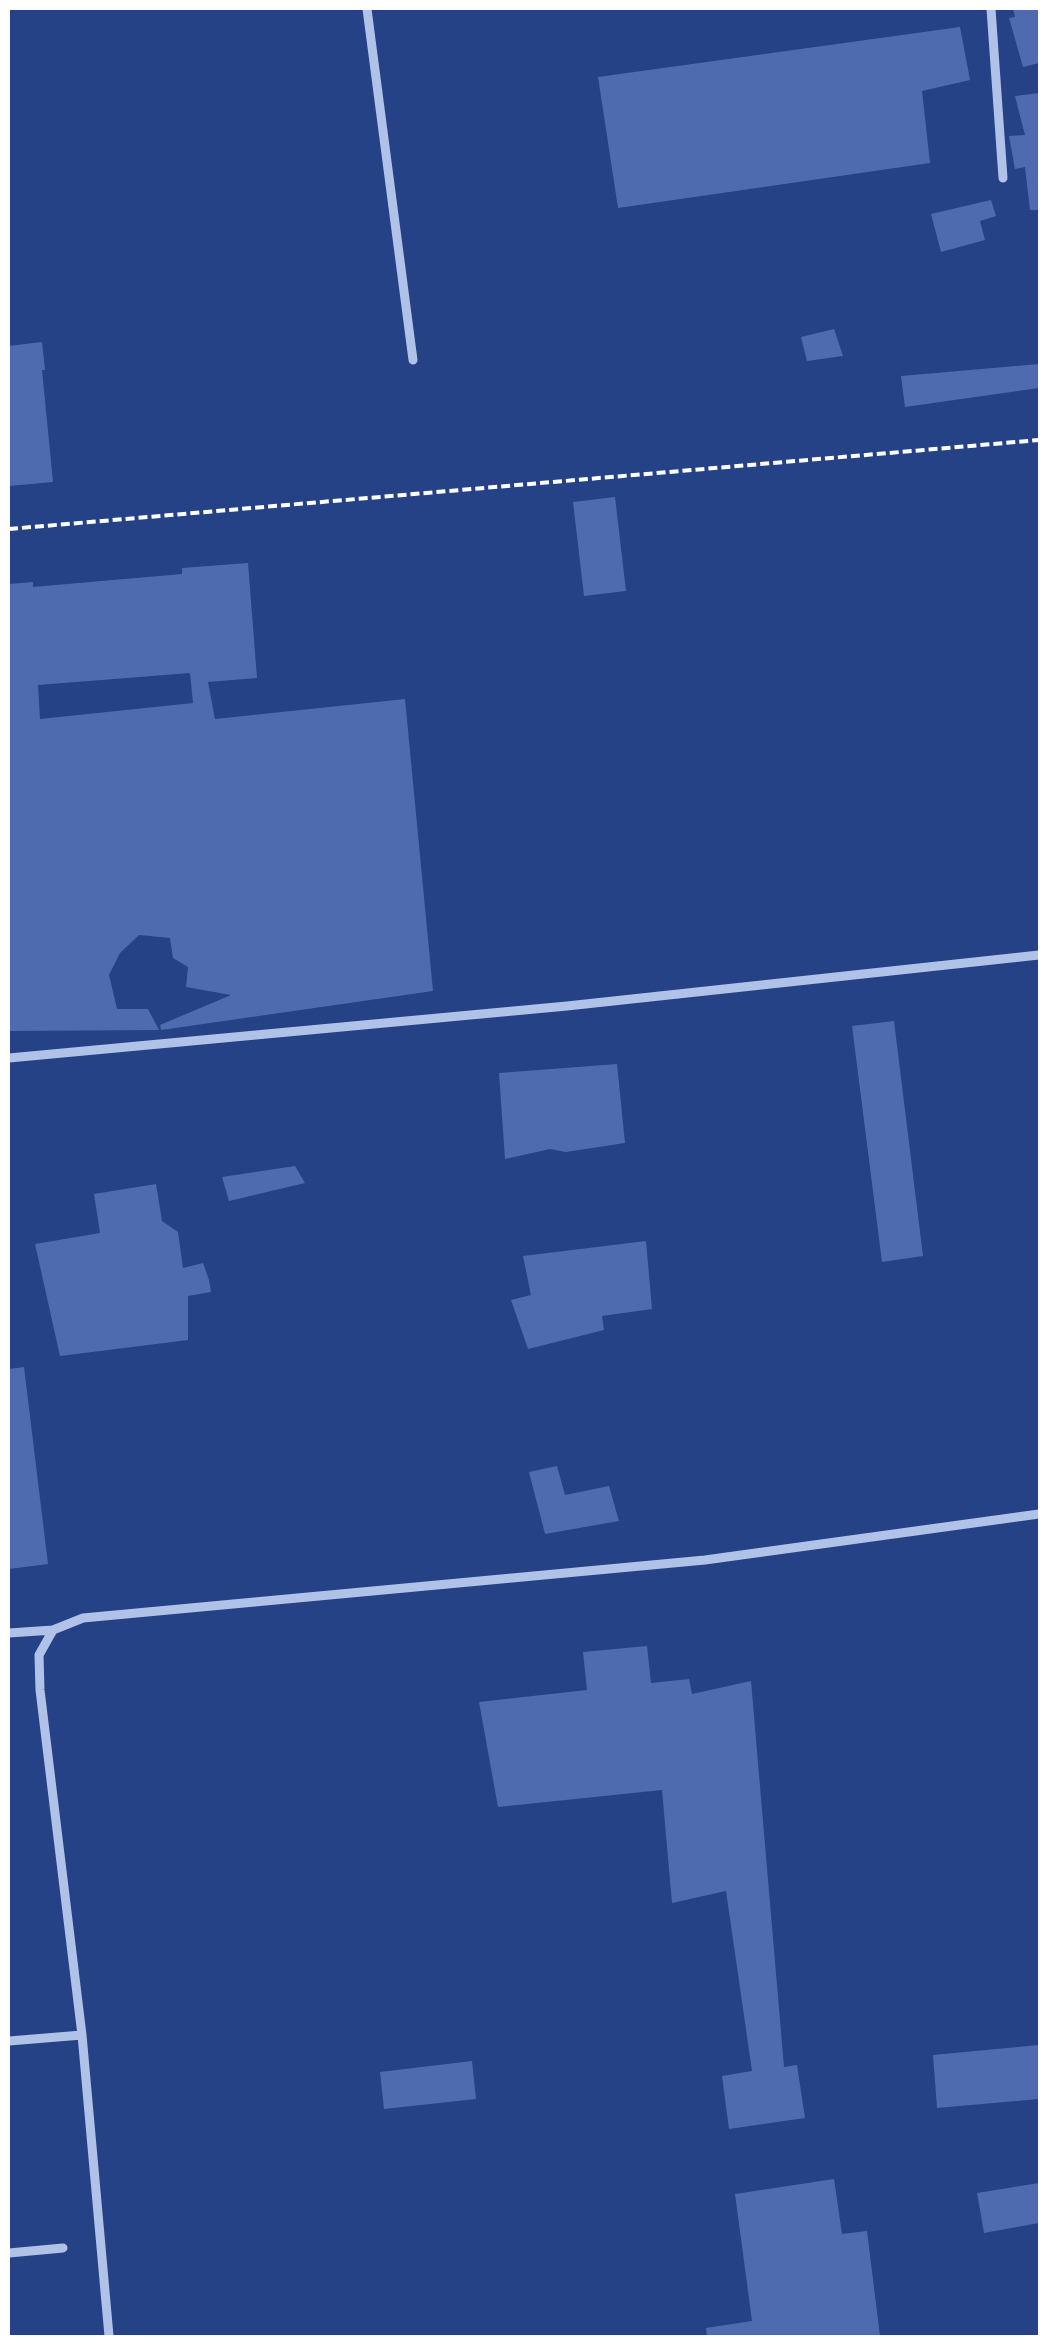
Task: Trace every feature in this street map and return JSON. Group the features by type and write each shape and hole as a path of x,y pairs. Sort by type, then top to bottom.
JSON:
{"street":[{"path":"367,9 413,360"},
{"path":"991,9 1003,178"},
{"path":"9,1058 567,1006 1039,955"},
{"path":"9,1633 53,1630 83,1618 705,1560 1039,1514"},
{"path":"53,1630 39,1654 40,1690 82,2035 109,2336"},
{"path":"9,2041 82,2035"},
{"path":"9,2253 63,2248"}],"building":[{"path":"1013,9 1039,9 1039,63 1023,67 1009,18 1015,17"},
{"path":"960,27 970,80 922,91 930,163 618,208 598,77"},
{"path":"1039,93 1039,210 1030,210 1025,167 1015,169 1009,136 1025,135 1015,96"},
{"path":"991,200 996,216 980,221 985,240 941,252 931,214"},
{"path":"834,329 843,356 807,361 801,337"},
{"path":"42,342 45,370 42,370 53,482 9,486 9,346"},
{"path":"1039,364 1039,388 905,407 901,376"},
{"path":"615,497 626,591 584,596 573,502"},
{"path":"248,563 257,678 208,682 215,719 405,699 433,991 161,1030 160,1025 231,995 186,987 188,967 173,958 170,938 139,935 120,953 109,975 117,1009 148,1009 159,1030 9,1031 9,584 33,582 33,587 182,574 182,568","holes":["190,673 193,703 40,719 38,685"]},
{"path":"894,1021 923,1256 882,1262 852,1026"},
{"path":"617,1064 625,1143 566,1152 550,1149 505,1159 499,1073"},
{"path":"295,1166 305,1183 229,1201 222,1177"},
{"path":"156,1184 162,1221 178,1232 183,1268 203,1263 209,1280 211,1292 188,1296 188,1340 60,1356 35,1244 100,1233 94,1194"},
{"path":"646,1241 652,1309 602,1316 604,1330 528,1349 511,1300 531,1295 523,1256"},
{"path":"24,1367 48,1564 9,1569 9,1369"},
{"path":"557,1466 565,1495 609,1486 619,1521 545,1534 529,1472"},
{"path":"647,1646 651,1683 689,1679 692,1694 751,1681 784,2067 797,2065 805,2118 729,2129 722,2076 752,2071 726,1891 672,1903 662,1790 498,1807 479,1702 587,1690 583,1652"},
{"path":"1039,2045 1039,2099 937,2108 933,2055"},
{"path":"472,2061 476,2099 384,2109 380,2072"},
{"path":"834,2179 842,2234 867,2231 880,2336 707,2336 706,2328 752,2321 735,2194"},
{"path":"1039,2183 1039,2223 984,2233 977,2193"}],"railway":[{"path":"9,529 1039,440"}]}
